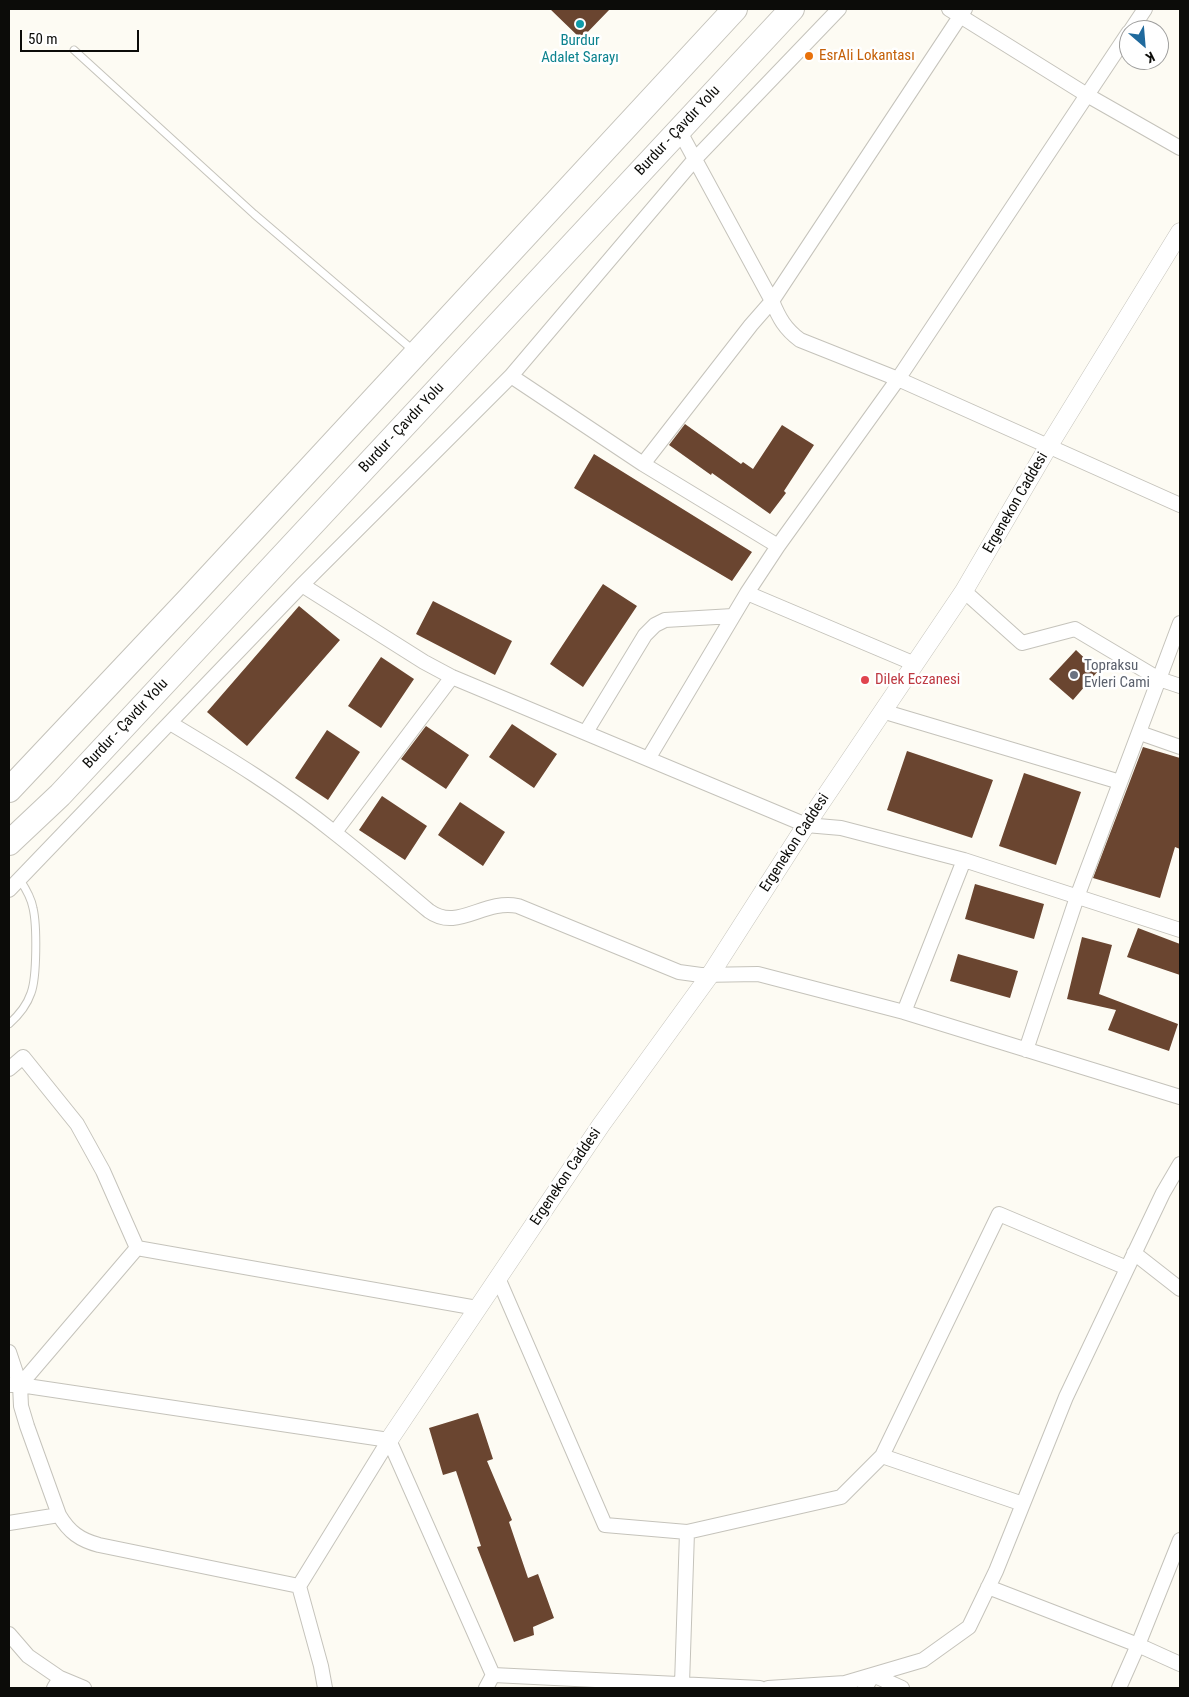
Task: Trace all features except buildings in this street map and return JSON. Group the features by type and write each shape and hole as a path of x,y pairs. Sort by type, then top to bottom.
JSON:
{"highway":[{"path":"9,790 89,707 736,9"},
{"name":"Burdur - Çavdır Yolu","path":"9,843 60,795 792,9"}],"street":[{"path":"9,890 302,585 511,376 695,159 839,9"},
{"path":"1138,20 1145,9"},
{"path":"643,464 751,325 772,301 958,11 1087,95 1180,148"},
{"path":"648,759 747,593 778,546 898,379 1119,47"},
{"path":"679,130 785,328 800,340 898,379 1180,505"},
{"name":"Ergenekon Caddesi","path":"389,1440 602,1125 710,975 806,825 964,592 1048,447 1180,232"},
{"path":"511,376 643,464 778,546"},
{"path":"302,585 424,662 452,677 806,825 841,828 964,860 1180,930"},
{"path":"964,592 1022,643 1074,629 1159,679 1180,686"},
{"path":"747,593 915,664"},
{"path":"586,732 645,635 655,625 665,620 733,616"},
{"path":"1026,1050 1077,897 1180,623"},
{"path":"335,832 452,677"},
{"path":"882,711 1120,782"},
{"path":"170,723 266,782 335,832 429,911 441,918 455,919 495,905 518,906 667,968 692,974 758,974 904,1012 1180,1097"},
{"path":"1140,733 1180,747"},
{"path":"904,1012 964,860"},
{"path":"9,1069 23,1057 77,1124 103,1171 137,1248"},
{"path":"768,1688 844,1683 923,1660 969,1627 988,1587 1066,1398 1163,1193 1180,1164"},
{"path":"498,1278 605,1525 687,1532 841,1497 882,1456 999,1214 1127,1268"},
{"path":"137,1248 478,1308"},
{"path":"14,1385 137,1248"},
{"path":"1134,1253 1180,1289"},
{"path":"9,1352 14,1385 59,1515 65,1526 75,1535 86,1541 299,1586"},
{"path":"14,1385 389,1440"},
{"path":"325,1688 321,1666 299,1586 389,1440"},
{"path":"389,1440 493,1675"},
{"path":"882,1456 1023,1504"},
{"path":"9,1523 59,1515"},
{"path":"681,1686 687,1532"},
{"path":"1120,1688 1180,1540"},
{"path":"988,1587 1138,1645 1180,1664"},
{"path":"9,1634 28,1656 57,1683 84,1688"},
{"path":"493,1675 615,1685 760,1688"},
{"path":"486,1688 493,1675"},
{"path":"865,1688 873,1675"},
{"path":"873,1675 902,1688"}],"lane":[{"path":"74,50 254,214 416,353"},
{"path":"9,1024 24,1008 29,999 35,974 34,910 31,899 20,880"}],"place":[{"name":"Burdur Adalet Sarayı","path":"580,24"},
{"name":"EsrAli Lokantası","path":"809,56"},
{"name":"Topraksu Evleri Cami","path":"1074,675"},
{"name":"Dilek Eczanesi","path":"865,680"}]}
